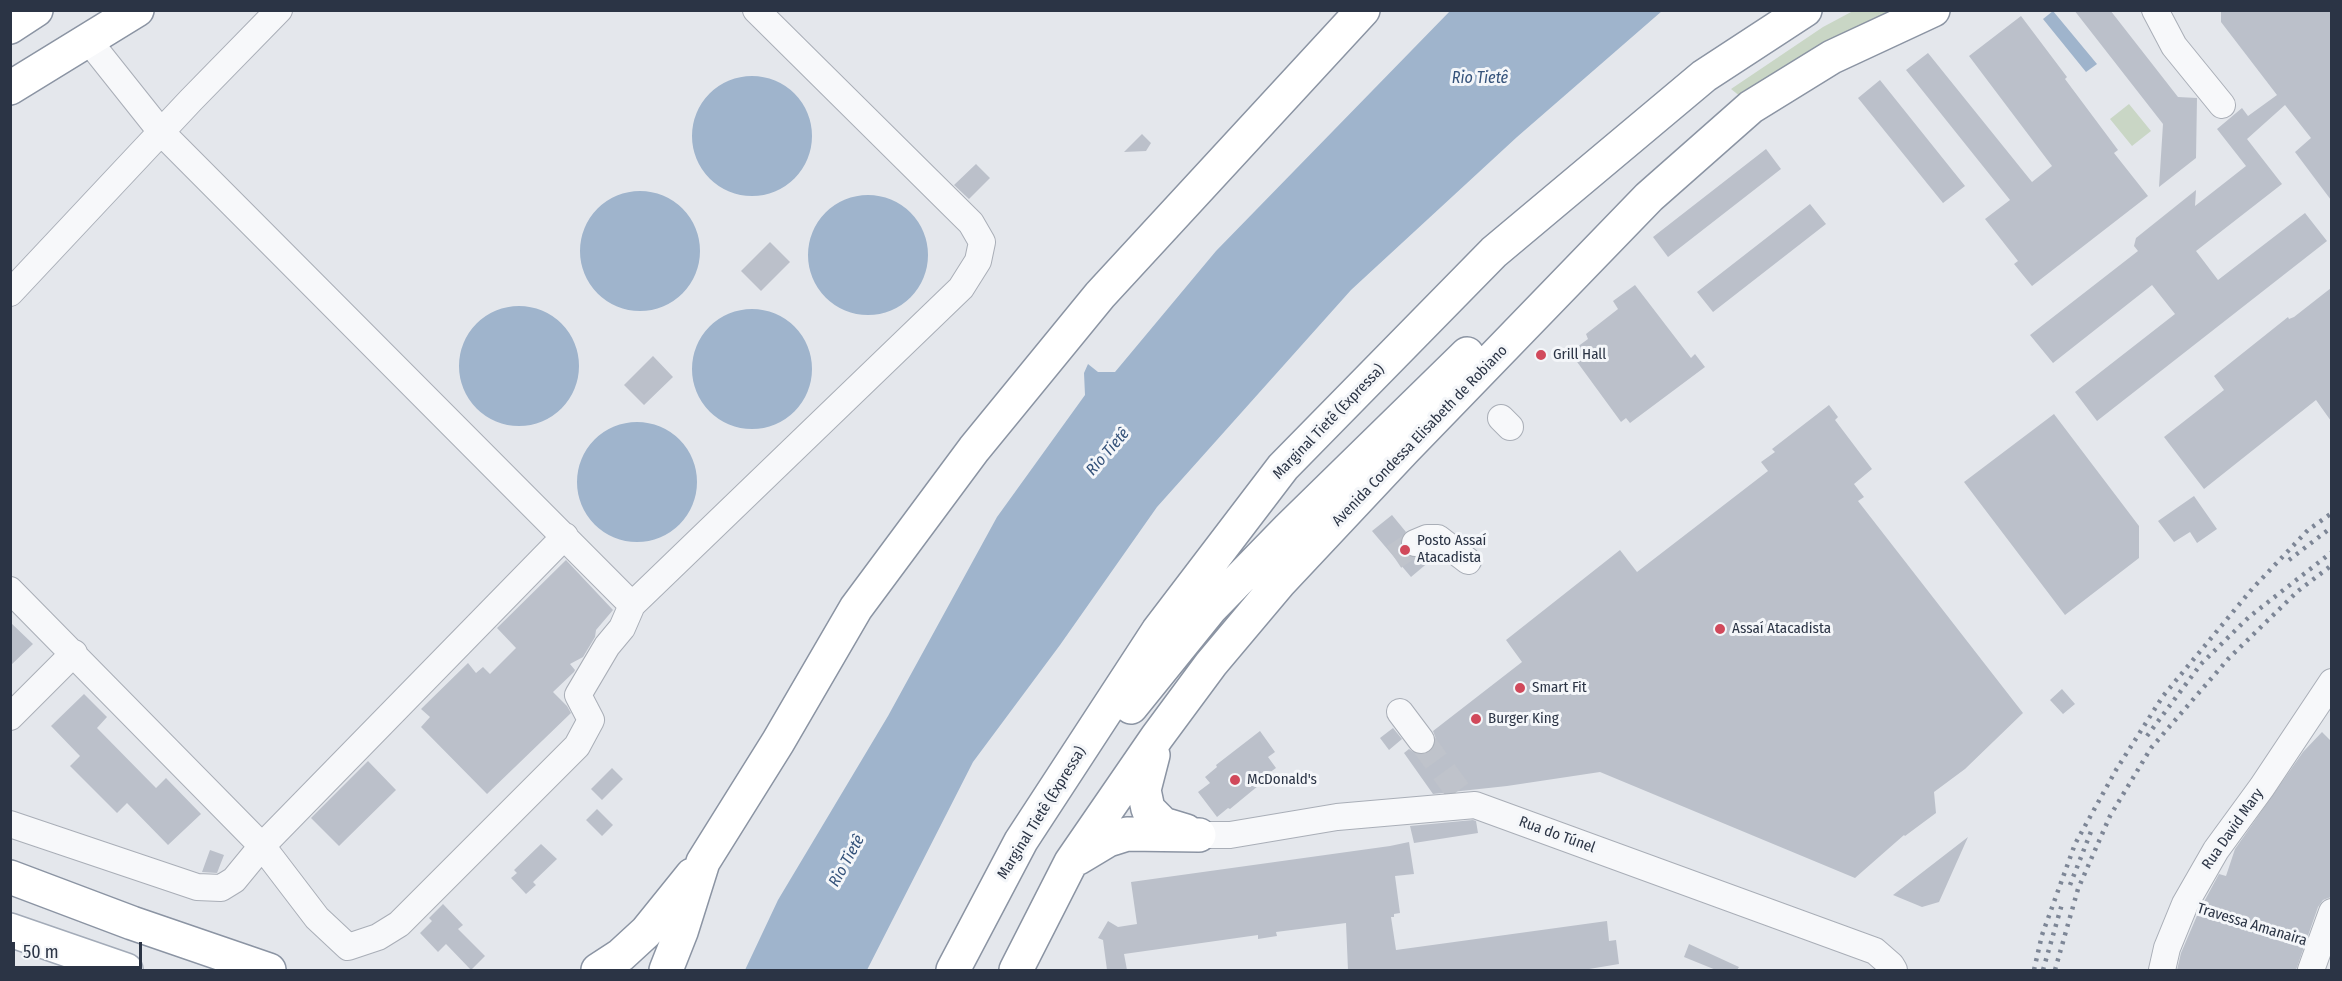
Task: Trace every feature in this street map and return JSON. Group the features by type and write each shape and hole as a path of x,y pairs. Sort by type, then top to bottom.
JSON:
{"main road":[{"path":"10,27 36,10"},
{"path":"10,88 137,10"},
{"path":"598,970 621,955 646,932 703,862 778,742 856,609 974,449 1100,295 1363,10"},
{"name":"Marginal Tietê (Expressa)","path":"953,970 1022,841 1158,631 1283,467 1494,252 1704,76 1805,10"},
{"name":"Avenida Condessa Elisabeth de Robiano","path":"1016,970 1071,862 1157,737 1211,664 1280,582 1649,196 1750,107 1832,57 1933,10"},
{"path":"1022,841 1211,608 1289,528 1651,177 1712,129 1750,107"},
{"path":"1157,737 1144,790 1148,809 1163,824 1199,835"},
{"path":"1071,862 1108,840 1127,834 1199,835"},
{"path":"666,970 681,932 703,862"},
{"path":"10,877 132,923 269,970"},
{"path":"10,930 126,970"}],"street":[{"path":"10,293 279,10"},
{"path":"10,590 262,846 317,918 348,947 378,937 399,924 578,746 591,720 579,695 607,646 622,628 632,605 961,288 978,261 982,242 971,223 756,10"},
{"path":"2155,10 2174,46 2222,105"},
{"path":"88,40 162,133 632,605"},
{"path":"10,824 197,887 221,888 234,880 262,846 565,536"},
{"path":"1415,543 1427,538 1438,538 1468,561"},
{"path":"10,717 74,653"},
{"name":"Rua David Mary","path":"2162,970 2167,948 2185,904 2216,850 2328,695"},
{"path":"1400,712 1421,740"},
{"name":"Rua do Túnel","path":"1199,835 1230,835 1461,798 1875,951 1891,965 1893,970"},
{"path":"2311,970 2331,912"}],"path":[{"name":"Travessa Amanaira","path":"2185,904 2320,946"}],"green space":[{"path":"1853,11 1901,11 1741,97 1731,89 1823,27"},
{"path":"2129,104 2151,131 2132,146 2110,119"}],"water":[{"name":"Rio Tietê","path":"1450,11 1662,11 1517,137 1351,290 1157,507 1060,645 973,762 867,970 745,970 778,900 888,716 997,517 1085,395 1084,373 1088,364 1098,372 1115,372 1216,251"},
{"path":"2053,11 2097,64 2086,72 2043,19"},
{"path":"752,76 775,80 795,93 808,113 812,136 808,159 795,179 775,192 752,196 729,192 709,179 696,159 692,136 696,113 709,93 729,80"},
{"path":"640,191 663,195 683,208 696,228 700,251 696,274 683,294 663,307 640,311 617,307 597,294 584,274 580,251 584,228 597,208 617,195"},
{"path":"868,195 891,199 911,212 924,232 928,255 924,278 911,298 891,311 868,315 845,311 825,298 812,278 808,255 812,232 825,212 845,199"},
{"path":"519,306 542,310 562,323 575,343 579,366 575,389 562,409 542,422 519,426 496,422 476,409 463,389 459,366 463,343 476,323 496,310"},
{"path":"752,309 775,313 795,326 808,346 812,369 808,392 795,412 775,425 752,429 729,425 709,412 696,392 692,369 696,346 709,326 729,313"},
{"path":"637,422 660,426 680,439 693,459 697,482 693,505 680,525 660,538 637,542 614,538 594,525 581,505 577,482 581,459 594,439 614,426"}],"building":[{"path":"2074,10 2110,10 2178,97 2197,98 2196,158 2159,187 2163,124"},
{"path":"2221,10 2331,10 2331,200 2295,152 2311,138 2285,105 2247,139 2282,184 2196,251 2218,280 2305,213 2327,241 2097,421 2075,392 2175,314 2152,285 2053,363 2030,335 2138,251 2134,246 2136,238 2196,190 2195,206 2246,166 2217,129 2242,108 2248,116 2277,95 2221,22"},
{"path":"2021,16 2118,150 2114,153 2148,196 2032,286 2014,264 2018,261 1985,219 2010,200 1906,70 1928,53 2032,182 2052,166 1969,56"},
{"path":"1880,80 1965,186 1943,203 1858,98"},
{"path":"1142,134 1151,143 1146,151 1124,152"},
{"path":"1766,149 1781,169 1668,257 1653,237"},
{"path":"976,164 990,178 969,199 954,185"},
{"path":"1810,204 1826,224 1713,312 1697,292"},
{"path":"770,242 790,262 761,291 741,271"},
{"path":"1635,285 1691,358 1695,354 1705,367 1630,423 1626,418 1621,422 1572,355 1575,353 1573,350 1588,339 1586,334 1618,309 1613,301"},
{"path":"2331,288 2331,421 2316,400 2204,489 2164,437 2224,390 2214,376 2288,317 2289,319 2294,317"},
{"path":"653,356 673,377 644,405 624,385"},
{"path":"1829,405 1838,417 1835,420 1872,469 1854,484 1864,497 1858,501 2023,713 1965,769 1934,792 1936,813 1904,835 1855,878 1600,772 1433,794 1404,753 1409,749 1422,755 1430,752 1436,739 1433,731 1522,662 1506,640 1620,550 1637,572 1768,471 1761,462 1775,452 1772,449"},
{"path":"2054,414 2139,526 2139,558 2065,615 1964,482"},
{"path":"2194,496 2217,529 2197,543 2190,532 2174,542 2158,521"},
{"name":"Posto Assaí Atacadista","path":"1392,515 1406,532 1400,542 1405,555 1414,558 1425,555 1430,561 1411,577 1372,531"},
{"path":"566,560 613,610 596,630 595,637 583,657 570,664 574,672 553,692 571,713 487,794 421,727 430,717 421,709 468,663 476,673 483,667 490,674 516,648 497,628"},
{"path":"10,622 33,644 10,666"},
{"path":"2062,689 2075,704 2063,714 2050,700"},
{"path":"84,694 107,717 97,728 156,788 166,778 201,814 168,845 127,803 117,813 70,766 80,756 51,726"},
{"path":"1393,728 1402,739 1389,750 1380,738"},
{"name":"McDonald's","path":"1260,731 1275,752 1268,757 1276,768 1262,778 1264,781 1217,817 1198,792 1210,783 1205,777 1217,767 1216,765"},
{"path":"2322,732 2331,741 2331,897 2323,900 2318,907 2296,970 2177,970 2181,953 2199,911 2219,874 2226,876 2235,849 2303,752"},
{"path":"368,761 396,790 339,846 311,818"},
{"path":"612,768 623,779 602,800 591,789"},
{"path":"597,809 613,825 602,836 586,820"},
{"path":"1476,821 1478,833 1414,843 1410,826"},
{"path":"1968,837 1939,902 1922,907 1893,895"},
{"path":"1409,842 1414,874 1395,876 1400,913 1391,917 1396,950 1607,921 1609,941 1616,940 1619,964 1583,970 1348,970 1346,923 1276,932 1277,936 1258,939 1258,935 1124,954 1127,970 1107,970 1103,940 1098,938 1108,921 1118,927 1137,924 1131,882"},
{"path":"541,844 557,859 533,882 536,885 526,894 511,878 517,873 514,870"},
{"path":"210,850 224,855 217,873 202,872"},
{"path":"443,904 463,925 458,929 485,956 471,970 446,944 438,952 420,933 432,921 429,918"},
{"path":"1689,944 1739,967 1737,970 1716,970 1684,957"}],"tunnel":[{"path":"1394,557 1415,543"},
{"path":"1421,740 1458,791"}],"railway":[{"path":"2034,970 2042,935 2075,844 2116,770 2163,696 2252,589 2308,530 2332,513"},
{"path":"2289,560 2332,527"},
{"path":"2147,736 2201,664 2249,617 2332,552"},
{"path":"2055,970 2078,889 2110,816 2151,748 2229,658 2298,591 2332,565"},
{"path":"2070,885 2092,829"},
{"path":"2043,970 2062,904"}],"place":[{"name":"Grill Hall","path":"1541,355"},
{"name":"Posto Assaí Atacadista","path":"1405,550"},
{"name":"Assaí Atacadista","path":"1720,629"},
{"name":"Smart Fit","path":"1520,688"},
{"name":"Burger King","path":"1476,719"},
{"name":"McDonald's","path":"1235,780"}]}
